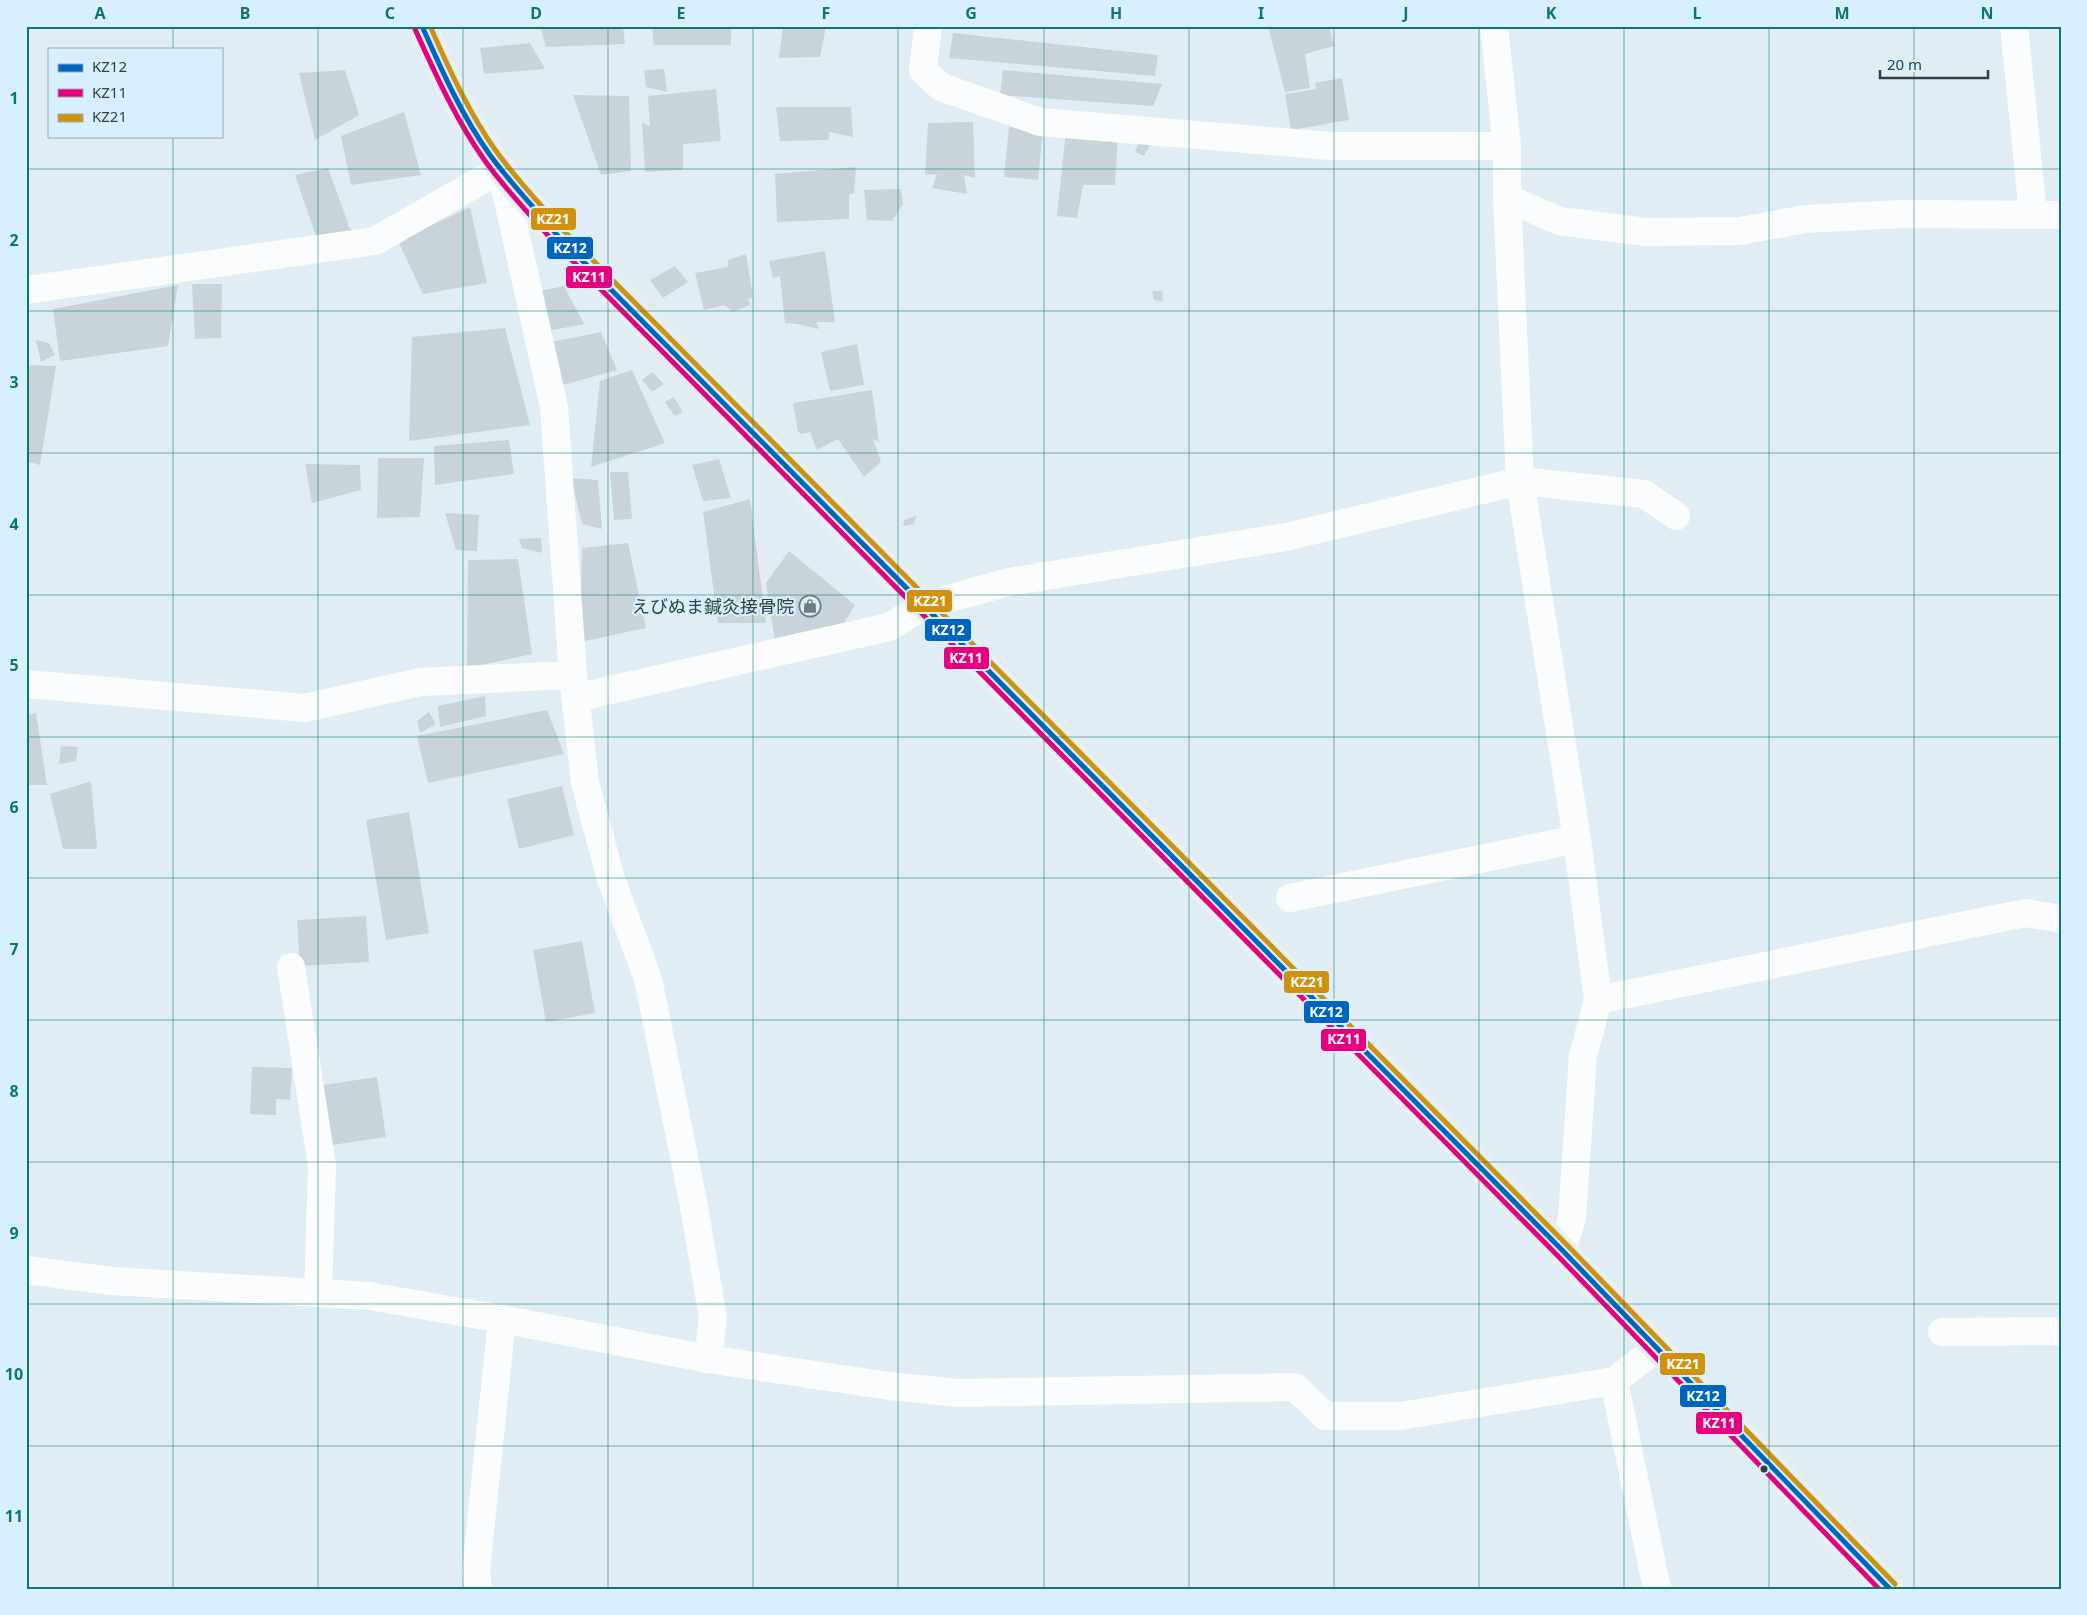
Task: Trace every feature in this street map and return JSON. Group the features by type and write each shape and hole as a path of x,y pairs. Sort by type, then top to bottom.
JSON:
{"main road":[{"path":"422,26 439,66 465,114 501,169 557,235 1562,1250 1890,1589"}],"street":[{"path":"928,26 923,70 940,86 1040,122 1330,146 1508,146"},
{"path":"1494,26 1508,146 1507,198 1520,480 1577,839 1598,1000 1583,1056 1572,1218 1562,1250"},
{"path":"2014,26 2033,214"},
{"path":"26,290 375,241 501,169 554,407 574,686 585,783 612,879 648,979 664,1068 693,1201 713,1318 708,1359"},
{"path":"1507,198 1559,222 1646,232 1740,231 1805,219 1902,214 2061,215"},
{"path":"26,684 305,708 420,682 574,686 889,626 925,605 1009,582 1286,537 1520,480 1644,494 1676,516"},
{"path":"1290,898 1577,839"},
{"path":"1598,1000 2026,913 2061,919"},
{"path":"291,967 322,1166 318,1293"},
{"path":"26,1270 112,1281 369,1296 502,1319 708,1359 889,1386 959,1393 1295,1388 1325,1416 1400,1416 1614,1381 1657,1348"},
{"path":"478,1589 476,1571 502,1319"},
{"path":"1942,1332 2061,1331"},
{"path":"1614,1381 1658,1589"}],"building":[{"path":"540,26 623,26 625,44 546,47"},
{"path":"652,26 731,26 731,45 654,45"},
{"path":"783,26 826,26 820,57 779,58"},
{"path":"1268,26 1329,26 1334,46 1305,54 1310,88 1285,92"},
{"path":"953,33 1158,55 1155,76 949,58"},
{"path":"530,43 545,69 484,74 480,48"},
{"path":"664,69 667,92 646,87 644,70"},
{"path":"345,70 359,115 315,140 299,73"},
{"path":"1003,70 1162,84 1153,106 1000,95"},
{"path":"1342,78 1349,120 1291,130 1285,94 1316,89 1315,83"},
{"path":"716,89 721,141 683,144 683,170 645,172 642,123 650,126 648,96"},
{"path":"573,95 629,96 631,171 601,175"},
{"path":"776,107 851,107 853,137 829,132 829,140 780,141"},
{"path":"404,112 421,175 351,185 341,136"},
{"path":"973,122 975,178 964,175 967,194 932,188 937,174 925,175 928,123"},
{"path":"1009,127 1043,130 1038,180 1004,177"},
{"path":"1066,131 1118,135 1115,185 1083,185 1077,218 1057,216"},
{"path":"1140,138 1152,141 1144,156 1135,152"},
{"path":"856,167 854,193 849,195 849,219 777,222 775,174"},
{"path":"328,168 352,234 317,239 295,175"},
{"path":"901,189 903,204 892,221 867,220 864,190"},
{"path":"470,207 487,283 423,294 398,241"},
{"path":"825,251 835,322 816,322 819,329 785,323 780,276 773,278 769,261"},
{"path":"746,254 753,297 748,299 750,305 733,312 724,305 704,310 695,273 728,267 728,260"},
{"path":"675,266 688,282 663,298 650,280"},
{"path":"192,284 222,284 221,338 195,339"},
{"path":"178,285 168,346 60,361 53,309"},
{"path":"564,286 584,324 548,331 535,292"},
{"path":"1152,291 1162,291 1163,301 1154,300"},
{"path":"505,328 530,425 409,441 412,337"},
{"path":"601,332 617,370 556,387 552,342"},
{"path":"36,340 49,343 55,355 41,362"},
{"path":"857,344 864,385 830,391 821,352"},
{"path":"26,365 56,366 40,465 26,461"},
{"path":"632,370 665,443 591,467 600,381"},
{"path":"652,372 664,384 652,392 642,380"},
{"path":"872,390 879,442 873,439 881,462 864,477 838,439 817,450 810,432 802,434 798,432 793,403"},
{"path":"674,397 683,412 675,416 665,402"},
{"path":"509,440 514,474 435,485 434,446"},
{"path":"378,458 424,458 420,517 377,518"},
{"path":"719,459 731,498 703,501 692,465"},
{"path":"305,464 360,465 361,490 312,503"},
{"path":"610,472 628,472 632,519 614,520"},
{"path":"571,478 598,480 602,529 582,524"},
{"path":"750,499 766,623 718,623 703,512"},
{"path":"445,513 479,515 477,551 456,550"},
{"path":"916,516 914,524 903,526 904,520"},
{"path":"541,538 542,553 522,548 519,539"},
{"path":"628,543 646,628 580,642 582,548"},
{"path":"789,551 855,605 841,628 775,641 766,583"},
{"path":"518,559 532,654 467,668 468,560"},
{"path":"485,696 486,716 440,727 438,706"},
{"path":"547,710 564,754 428,783 417,736"},
{"path":"429,712 436,724 420,733 417,721"},
{"path":"36,713 47,785 26,785 26,716"},
{"path":"61,746 78,747 76,761 59,764"},
{"path":"91,781 97,849 63,849 50,794"},
{"path":"562,786 574,835 519,849 507,799"},
{"path":"409,812 429,933 386,940 366,820"},
{"path":"366,916 369,962 300,966 297,920"},
{"path":"582,941 595,1013 546,1022 533,950"},
{"path":"252,1067 292,1068 290,1100 276,1099 276,1115 250,1114"},
{"path":"377,1077 386,1137 332,1145 323,1085"}],"transit line":[{"name":"KZ12","path":"422,26 470,125 506,176 557,235 1562,1250 1890,1589"},
{"name":"KZ21","path":"430,26 460,90 486,136 512,172 563,230 1567,1245 1895,1584"},
{"name":"KZ11","path":"415,29 446,95 473,143 516,200 552,240 1557,1255 1879,1589"}],"place":[{"name":"えびぬま鍼灸接骨院","path":"810,606"}]}
